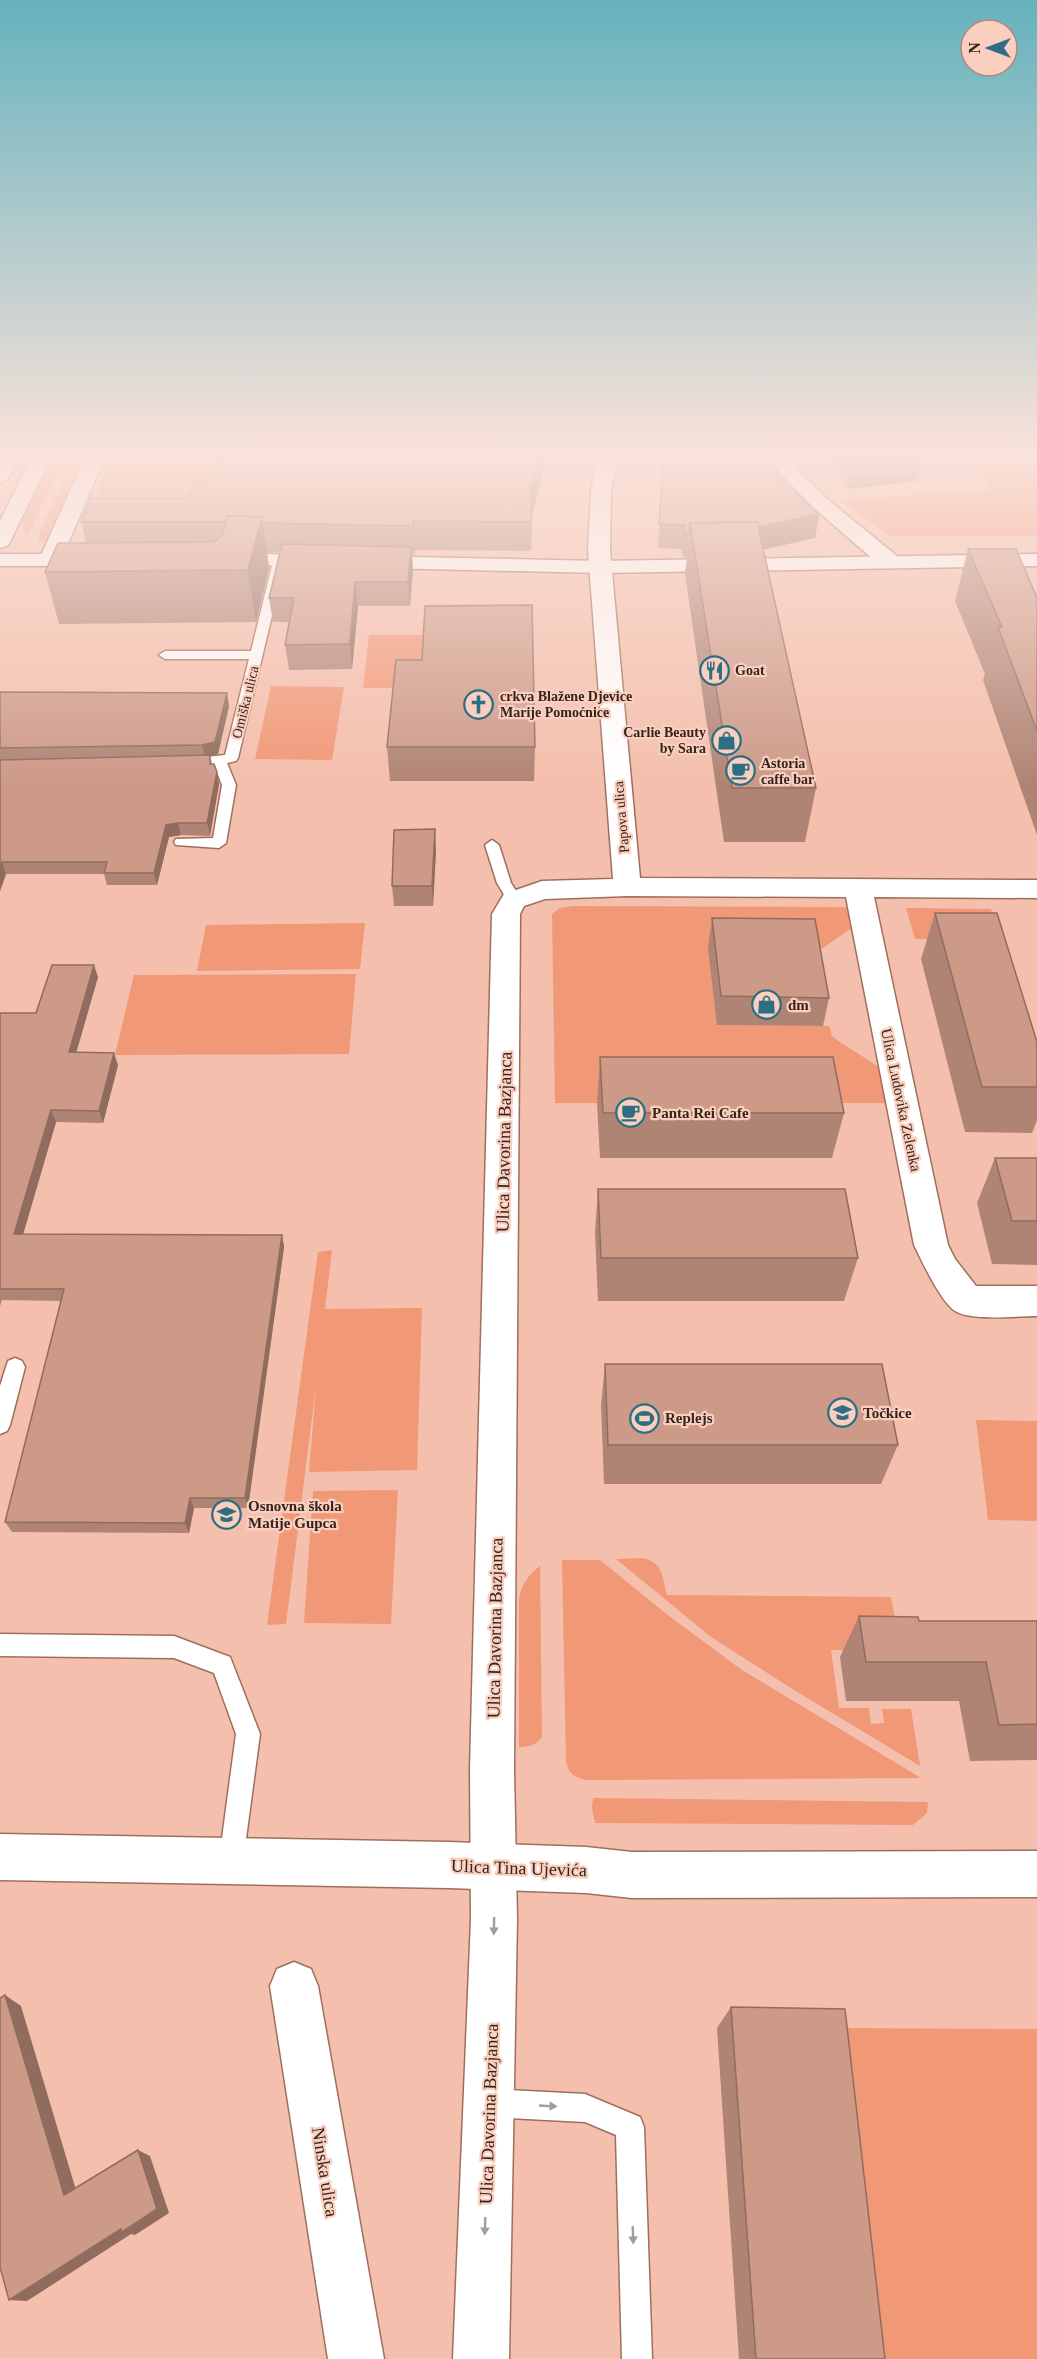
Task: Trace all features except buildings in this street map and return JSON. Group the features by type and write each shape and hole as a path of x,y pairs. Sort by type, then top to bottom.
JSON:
{"street":[{"path":"223,563 244,563"},
{"path":"391,563 600,567 788,563"},
{"name":"Papova ulica","path":"600,563 627,887"},
{"path":"913,563 968,568 1010,563"},
{"path":"514,900 542,890 627,887 1037,890"},
{"name":"Ulica Ludovika Zelenka","path":"858,889 931,1245 943,1269 967,1301 1037,1301"},
{"name":"Ulica Davorina Bazjanca","path":"481,2359 494,1919 492,1868 506,914 514,900"},
{"name":"Ulica Tina Ujevića","path":"0,1857 339,1862 586,1870 632,1875 1037,1874"},
{"name":"Ninska ulica","path":"294,1986 356,2359"}],"lane":[{"name":"Omiška ulica","path":"219,760 231,758 278,563"},
{"path":"165,655 256,655"},
{"path":"171,763 219,760 229,785 219,843 182,842"},
{"path":"492,845 504,883 514,900"},
{"path":"0,1425 15,1367"},
{"path":"0,1645 174,1647 222,1665 248,1734 231,1862"},
{"path":"489,2103 585,2108 630,2127 637,2359"}],"shaded area":[{"path":"369,635 423,635 420,688 363,688"},
{"path":"271,686 344,687 332,760 255,759"},
{"path":"573,906 847,907 853,927 823,948 809,948 717,1025 829,1026 832,1036 882,1069 890,1103 555,1103 552,914 560,908"},
{"path":"906,908 991,909 1000,939 915,939"},
{"path":"365,923 360,969 197,971 206,925"},
{"path":"356,974 349,1054 115,1055 134,975"},
{"path":"332,1250 325,1309 422,1308 417,1470 309,1472 316,1386 286,1624 267,1625 318,1252"},
{"path":"976,1420 1037,1421 1037,1521 988,1520"},
{"path":"398,1490 391,1624 304,1623 313,1491"},
{"path":"642,1558 658,1567 667,1595 891,1597 901,1650 831,1650 839,1708 869,1708 871,1724 884,1723 882,1709 911,1709 920,1766 711,1637 616,1559"},
{"path":"562,1560 600,1560 669,1616 742,1670 921,1778 585,1780 575,1776 570,1772 566,1761"},
{"path":"540,1566 542,1737 532,1745 519,1747 519,1599 526,1580"},
{"path":"593,1798 928,1802 927,1813 913,1825 595,1823"},
{"path":"826,2028 1037,2029 1037,2359 864,2359"}],"place":[{"name":"Goat","path":"714,670"},
{"name":"crkva Blažene Djevice Marije Pomoćnice","path":"479,704"},
{"name":"Carlie Beauty by Sara","path":"727,740"},
{"name":"Astoria caffe bar","path":"740,771"},
{"name":"dm","path":"767,1005"},
{"name":"Panta Rei Cafe","path":"631,1113"},
{"name":"Točkice","path":"842,1413"},
{"name":"Replejs","path":"644,1418"},
{"name":"Osnovna škola Matije Gupca","path":"227,1515"}]}
